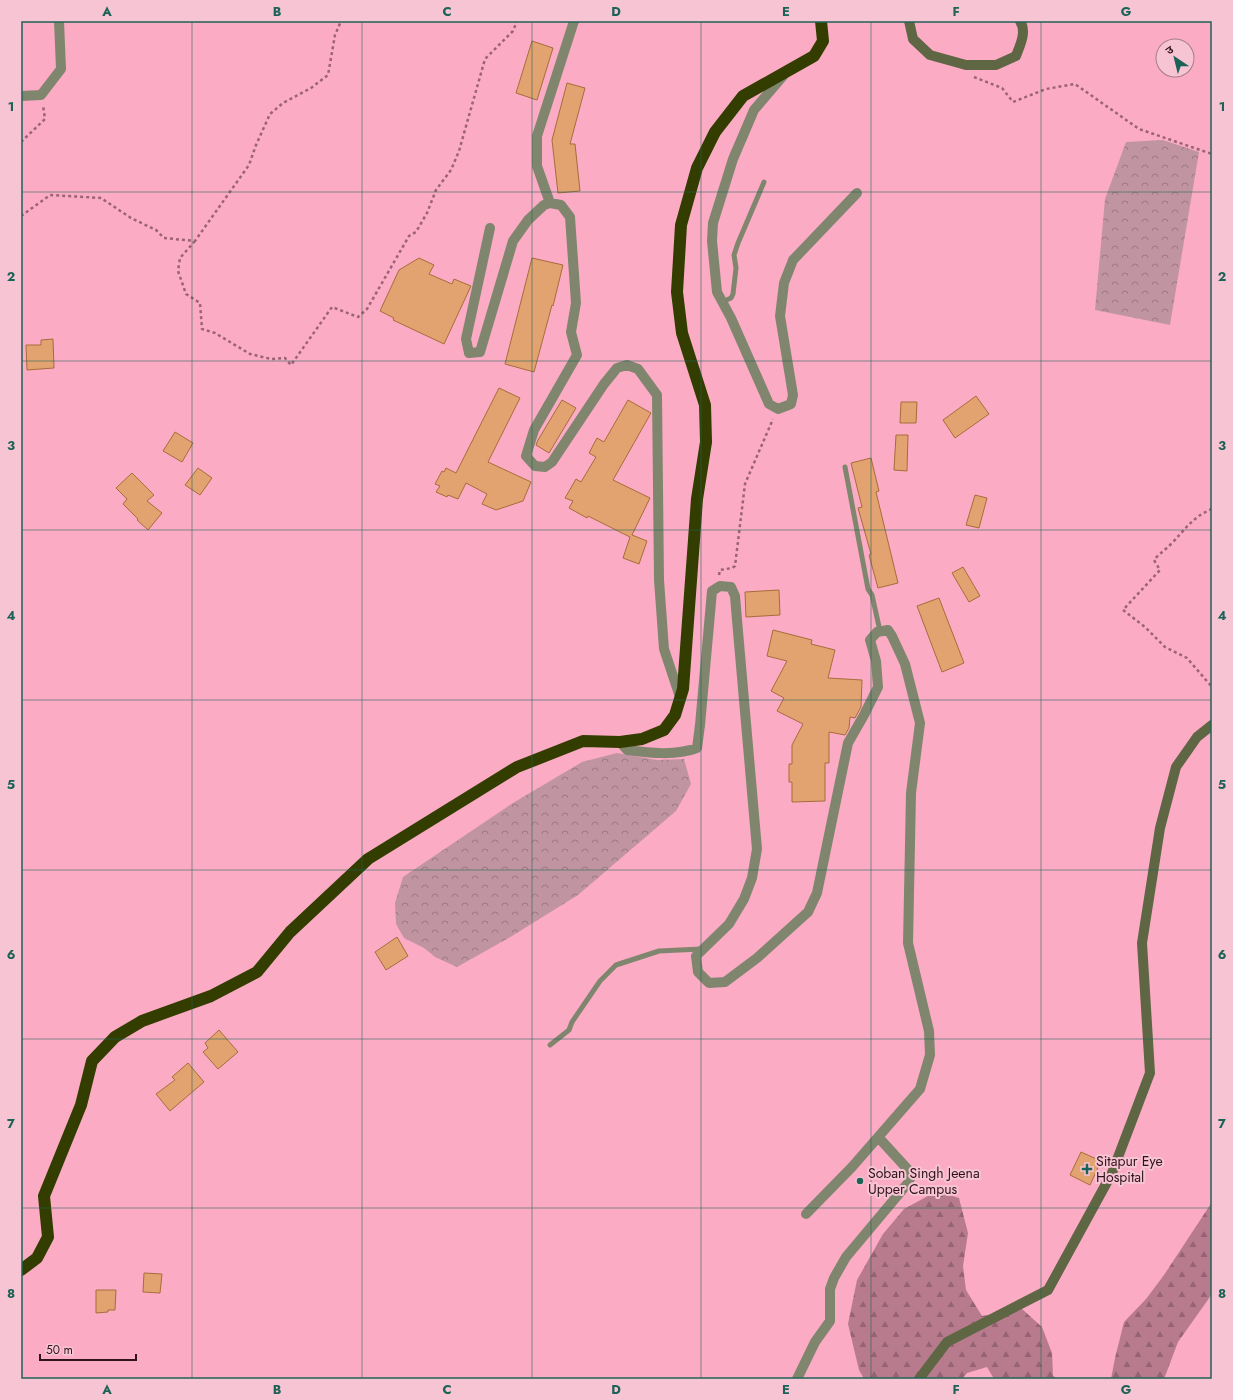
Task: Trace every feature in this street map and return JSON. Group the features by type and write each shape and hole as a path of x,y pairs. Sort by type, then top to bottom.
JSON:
{"highway":[{"path":"21,1270 37,1258 48,1237 44,1196 81,1105 92,1062 115,1037 142,1021 211,996 257,972 290,932 368,859 517,767 583,741 620,742 642,739 664,730 675,715 682,689 697,499 706,442 705,405 682,333 677,292 681,225 697,168 715,132 743,96 814,56 823,41 821,21"}],"main road":[{"path":"909,21 913,39 930,55 966,64 996,65 1016,56 1023,38 1022,23 1020,21"},
{"path":"919,1379 947,1342 1048,1290 1112,1172 1150,1073 1142,943 1160,828 1176,767 1197,737 1212,725"}],"street":[{"path":"21,96 41,95 61,69 59,21"},
{"path":"550,203 537,166 538,136 574,21"},
{"path":"786,72 754,110 733,159 713,224 712,241 717,292 769,404 778,410 791,404 793,395 780,316 784,283 793,260 857,193"},
{"path":"490,228 466,339 469,353 480,352 513,241 528,220 544,206 550,203 561,205 570,217 576,303 571,332 577,355 534,430 526,456 535,466 545,467 552,462 604,384 617,368 627,365 638,369 657,395 659,580 664,649 680,697"},
{"path":"620,742 626,750 642,752 687,752 697,748 712,591 720,586 731,587 734,596 757,849 752,878 744,898 729,924 696,956 698,972 709,983 725,982 757,958 808,912 817,893 848,743 878,687 876,661 870,640 877,632 888,630 905,664 920,723 911,793 908,943 929,1031 930,1055 920,1089 879,1138 806,1214"},
{"path":"797,1379 815,1342 830,1321 830,1289 834,1278 846,1257 908,1183 912,1174 879,1138"}],"lane":[{"path":"722,302 731,298 733,294 736,268 734,255 764,182"},
{"path":"845,466 868,589 872,595 880,632"},
{"path":"550,1045 569,1030 572,1022 600,981 616,965 659,951 702,949"}],"path":[{"path":"341,21 335,35 328,75 311,88 283,103 270,114 249,164 195,241 180,258 178,271 186,294 200,304 202,329 215,333 250,354 271,359 285,358 291,365 332,307 358,317 367,309 409,236 416,232 427,213 436,190 451,170 459,151 485,59 513,31 517,21"},
{"path":"966,64 965,74 1002,88 1013,102 1046,89 1075,84 1139,129 1212,154"},
{"path":"21,142 45,119 41,95"},
{"path":"21,216 50,195 101,198 131,218 156,230 164,238 195,241"},
{"path":"720,586 720,570 735,566 745,484 778,410"},
{"path":"1212,509 1199,514 1154,560 1160,570 1123,610 1145,627 1165,647 1187,658 1212,687"}],"green space":[{"path":"1163,140 1199,152 1170,325 1095,310 1105,199 1126,142"},
{"path":"617,753 657,760 684,759 691,784 676,811 578,895 512,936 457,967 435,957 424,948 404,938 396,924 395,903 403,877 513,803 582,762"},
{"path":"937,1191 959,1198 968,1233 963,1266 966,1290 982,1316 1022,1309 1042,1327 1052,1353 1053,1376 1059,1379 994,1379 987,1367 967,1373 962,1379 864,1379 859,1370 848,1324 857,1280 883,1234 904,1209"},
{"path":"1212,1202 1212,1294 1178,1342 1164,1379 1111,1379 1124,1322 1146,1299 1164,1275"}],"building":[{"path":"532,41 553,48 537,100 516,93"},
{"path":"567,83 585,88 570,144 575,144 580,191 558,193 552,140"},
{"path":"419,258 434,265 429,274 452,284 454,279 471,286 444,344 393,320 394,318 380,311 399,270"},
{"path":"532,258 563,265 534,372 505,364"},
{"path":"53,339 54,368 27,370 26,345 41,345 41,340"},
{"path":"499,388 520,398 488,462 531,482 523,501 496,510 482,504 487,494 466,483 458,499 448,495 447,497 436,492 440,486 435,484 442,471 444,472 446,468 456,473"},
{"path":"976,396 989,414 955,438 943,420"},
{"path":"562,400 576,408 549,453 536,445"},
{"path":"628,400 651,413 613,480 650,498 632,535 647,541 639,564 623,558 630,537 588,516 587,518 569,508 573,501 565,498 576,479 581,482 596,457 589,453 597,438 604,442"},
{"path":"901,402 917,402 916,423 900,423"},
{"path":"175,432 193,443 182,462 163,451"},
{"path":"896,435 908,435 907,471 894,470"},
{"path":"871,458 879,491 876,492 898,583 878,588 869,555 871,554 858,508 862,507 851,463"},
{"path":"198,468 212,478 200,495 185,485"},
{"path":"132,473 154,495 147,501 162,513 148,530 123,504 127,499 116,488"},
{"path":"975,495 987,498 979,528 966,525"},
{"path":"963,567 980,596 969,602 952,573"},
{"path":"779,590 780,615 746,617 745,592"},
{"path":"939,598 964,663 942,672 917,606"},
{"path":"773,630 812,640 811,644 835,650 828,678 862,680 861,707 855,718 850,717 849,728 845,735 829,732 829,763 825,763 825,801 792,802 792,782 789,782 789,764 792,764 792,745 803,724 777,711 784,698 771,691 787,661 767,656"},
{"path":"397,937 408,956 386,970 375,952"},
{"path":"219,1030 238,1052 218,1069 203,1052 208,1048 205,1043"},
{"path":"188,1063 204,1082 170,1111 156,1094 175,1080 172,1077"},
{"path":"1081,1152 1101,1161 1090,1185 1070,1175"},
{"path":"144,1273 162,1274 160,1293 143,1292"},
{"path":"96,1290 116,1290 115,1310 96,1313"}],"place":[{"name":"Sitapur Eye Hospital","path":"1087,1169"},
{"name":"Soban Singh Jeena Upper Campus","path":"860,1181"}]}
